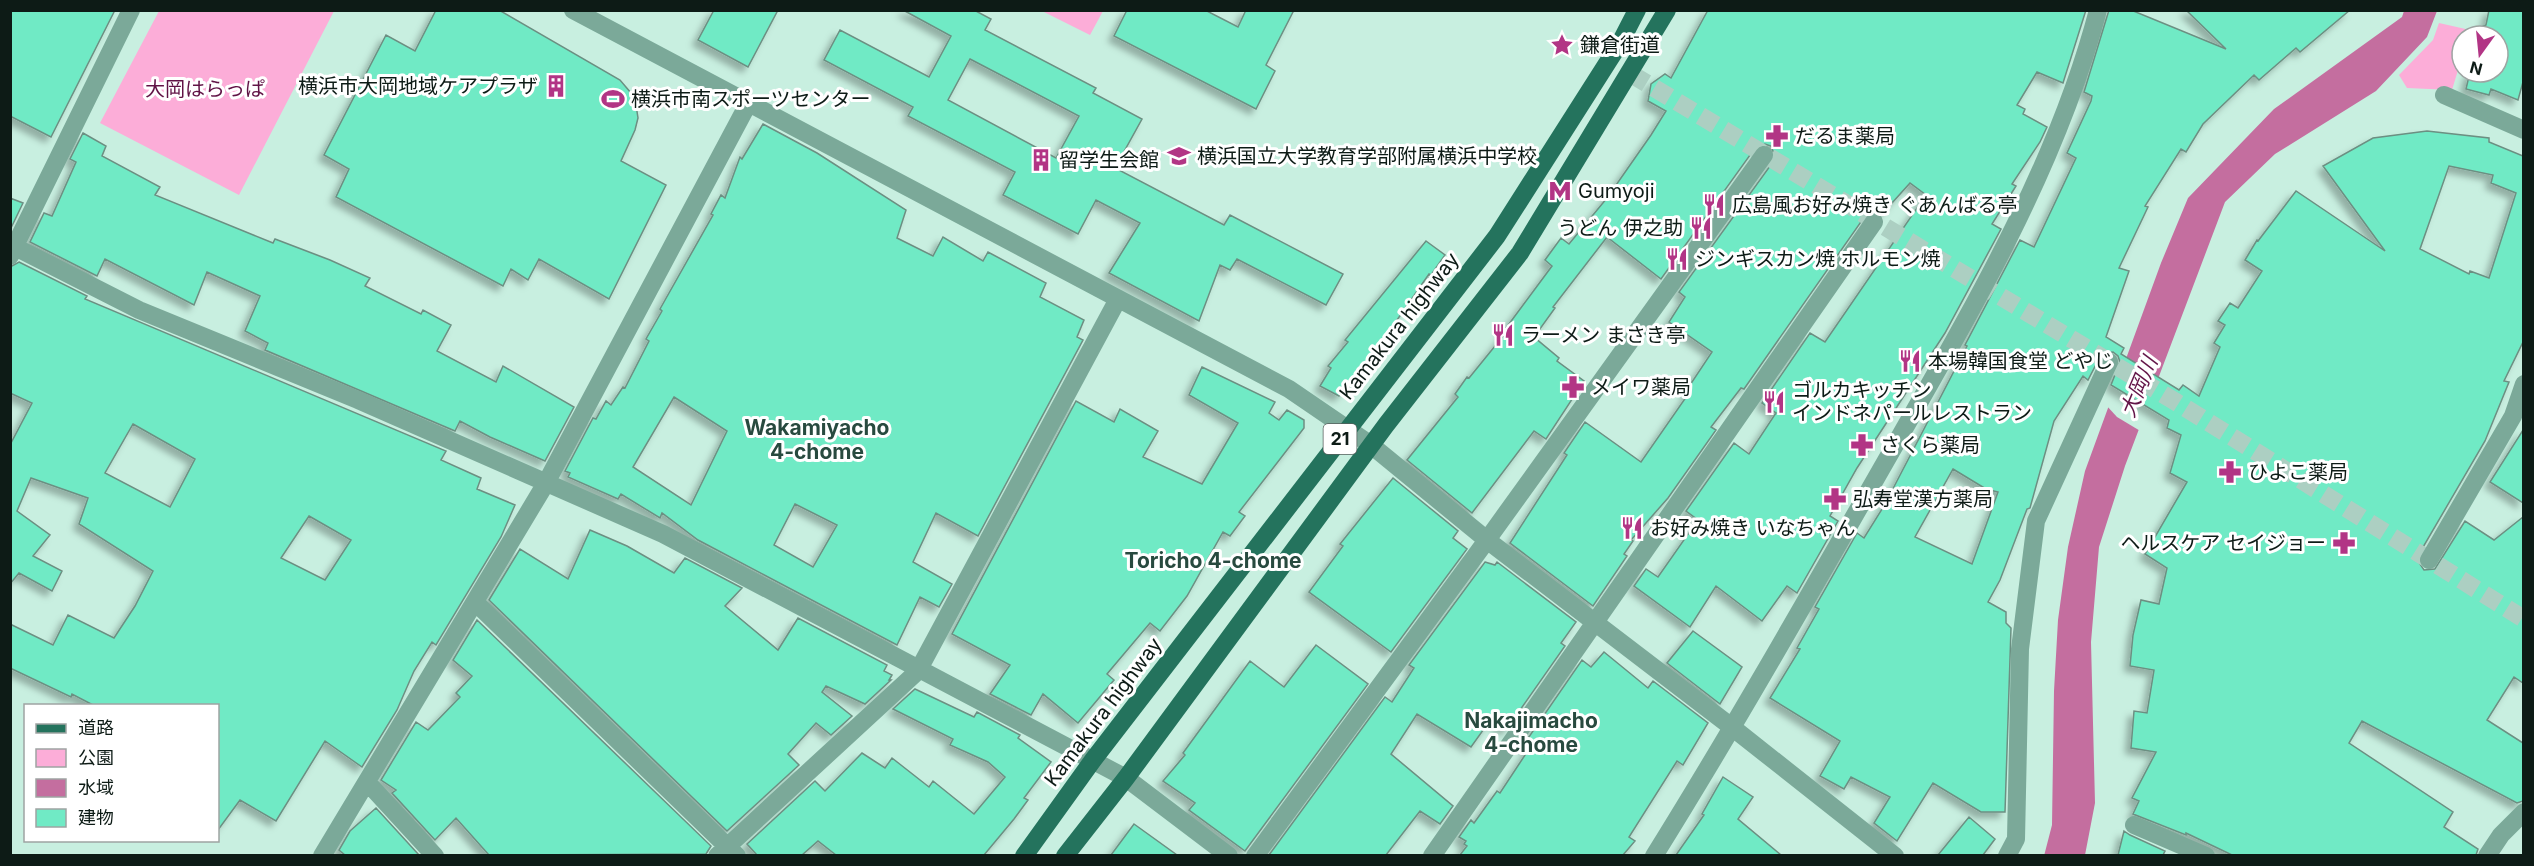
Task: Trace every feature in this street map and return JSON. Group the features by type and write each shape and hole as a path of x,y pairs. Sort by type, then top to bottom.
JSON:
{"main road":[{"name":"Kamakura highway","path":"1024,855 1093,760 1497,236 1620,43 1637,10"},
{"name":"21","path":"1065,855 1126,778 1371,445 1520,253 1631,74 1667,10"}],"street":[{"path":"131,10 13,252 139,310 358,400 663,534 918,671 1126,778 1229,855"},
{"path":"573,10 1288,389 1371,445 1487,540 1895,855"},
{"path":"1654,855 1733,728 1984,288 2048,157 2087,51 2098,10"},
{"path":"2444,95 2523,130"},
{"path":"322,855 546,483 748,104"},
{"path":"1256,855 1487,540 1764,155"},
{"path":"1432,855 1874,222"},
{"path":"475,602 727,852 918,671 1118,299"},
{"path":"2007,855 2016,839 2019,649 2036,521 2109,362"},
{"path":"2429,560 2513,416 2523,384"},
{"path":"367,782 435,855"},
{"path":"2487,855 2501,835 2523,812"},
{"path":"2134,825 2206,855"}],"green space":[{"name":"大岡はらっぱ","path":"159,11 334,11 239,195 100,123"},
{"path":"1042,11 1103,11 1090,35"},
{"path":"2439,23 2450,25 2450,84 2454,84 2452,90 2407,88 2399,75 2433,40"}],"water":[{"name":"大岡川","path":"2404,11 2437,11 2427,37 2376,91 2275,154 2225,202 2125,466 2099,547 2091,642 2095,803 2085,855 2044,856 2052,825 2054,691 2058,620 2068,547 2085,471 2161,263 2188,198 2274,109 2402,17"}],"pier":[{"path":"2123,356 2162,379 2142,432 2117,417 2106,405"}],"building":[{"path":"10,10 115,10 51,137 10,116"},
{"path":"436,10 499,10 620,80 631,93 638,118 621,161 666,185 609,299 539,259 528,280 511,269 503,286 336,197 349,169 324,155 386,35 415,51"},
{"path":"714,10 778,10 748,67 698,40"},
{"name":"留学生会館","path":"903,10 974,10 991,19 985,30 1096,88 1093,93 1142,119 1115,168 1224,225 1230,215 1343,274 1326,305 1237,259 1230,270 1220,265 1199,321 1109,273 1140,223 1096,200 1078,234 1003,195 1015,172 908,116 913,107 824,60 840,30 929,77 951,36","holes":["970,59 1079,116 1056,158 948,100"]},
{"path":"1127,10 1205,10 1238,27 1246,10 1294,10 1266,65 1275,71 1256,109 1114,36"},
{"path":"1708,10 2086,10 2063,83 2037,72 2017,105 2025,109 2023,114 2047,127 2040,142 2012,184 2016,186 1992,224 2001,229 1945,333 1857,468 1830,516 1838,521 1797,593 1787,586 1762,621 1716,586 1690,627 1634,586 1646,569 1658,577 1698,520 1686,511 1734,443 1749,454 1776,413 1762,403 1810,333 1825,342 1926,195 1910,183 1882,214 1874,211 1865,216 1744,389 1741,388 1711,427 1716,430 1668,498 1631,540 1633,541 1624,554 1627,556 1593,606 1510,543 1567,455 1564,453 1585,422 1641,462 1689,393 1686,391 1712,352 1669,322 1685,297 1679,292 1773,162 1775,156 1771,146 1765,144 1755,148 1661,279 1607,237 1553,307 1555,308 1534,337 1559,358 1557,361 1584,381 1546,439 1534,431 1472,513 1407,460 1458,397 1455,394 1467,377 1469,378 1508,330 1506,328 1552,266 1545,260 1561,238 1569,244 1607,198 1651,135 1666,111 1648,101 1651,84 1665,74 1671,78"},
{"path":"2109,10 2131,10 2226,49 2186,10 2350,10 2300,52 2296,48 2259,80 2254,75 2203,124 2186,152 2181,149 2145,206 2148,207 2119,268 2129,271 2106,337 2124,348 2121,354 2179,390 2183,385 2199,396 2220,347 2214,343 2225,325 2218,321 2230,303 2238,308 2262,271 2245,260 2257,240 2296,191 2385,251 2323,166 2373,138 2427,131 2489,138 2489,142 2523,156 2523,342 2504,381 2509,382 2485,441 2419,554 2418,561 2424,570 2435,569 2465,521 2494,540 2523,517 2523,683 2514,677 2487,720 2523,743 2523,801 2517,803 2362,721 2349,743 2453,812 2444,827 2478,849 2476,855 2232,855 2186,833 2186,835 2133,814 2139,801 2132,798 2156,752 2131,748 2134,711 2147,713 2154,670 2130,666 2133,635 2141,600 2159,604 2167,568 2145,554 2187,482 2170,473 2181,435 2167,428 2169,420 2111,385 2120,362 2118,356 2113,352 2102,353 2088,380 2083,376 2054,421 2030,508 2027,509 2000,580 1988,602 2006,612 2006,623 2011,628 2005,812 1981,812 1933,783 1897,841 1874,823 1890,797 1851,777 1844,789 1820,776 1840,741 1770,698 1800,649 1797,648 1819,609 1815,607 1857,533 1864,538 1884,506 2020,240 2034,247 2076,158 2067,153 2091,101 2092,96 2084,92","holes":["2449,166 2493,175 2491,183 2516,193 2489,278 2470,271 2469,274 2420,249","1953,469 1986,489 1998,492 1972,564 1915,537"]},
{"path":"2489,10 2523,10 2523,82 2518,100 2491,89 2489,95 2466,89 2467,84 2510,84 2510,24 2486,24"},
{"path":"763,124 817,153 906,210 897,238 933,256 943,237 983,261 988,252 1046,283 1040,297 1084,320 1077,337 1083,340 978,536 936,513 913,562 952,584 939,607 920,597 897,645 698,540 662,513 660,518 621,494 618,499 568,477 570,473 565,471 593,418 596,419 606,401 611,405 623,387 625,388 649,341 646,339 662,311 660,309 713,215 711,214 721,195 725,198 740,157 742,159","holes":["674,397 727,431 691,505 633,467","795,504 837,525 813,567 774,545"]},
{"path":"83,133 106,146 102,156 160,187 155,195 273,243 275,239 330,260 370,278 365,286 421,314 423,310 451,325 437,351 496,382 503,366 574,407 545,461 460,421 455,431 265,350 268,343 245,331 260,296 207,272 194,305 105,259 97,276 30,242 44,213 52,216 76,162 70,159"},
{"path":"10,198 23,203 10,230"},
{"path":"1426,241 1445,255 1431,275 1429,274 1372,356 1339,396 1320,386 1331,368 1328,366 1348,342 1345,340"},
{"path":"19,262 87,296 85,299 446,451 441,460 481,478 477,489 515,505 501,537 436,645 432,642 414,671 397,710 362,767 325,741 276,821 240,800 219,829 219,704 91,704 10,668 10,624 53,645 68,615 114,638 135,606 153,571 79,524 88,498 31,478 17,511 50,535 33,556 62,571 52,591 19,573 10,584 10,445 32,403 10,393 10,267","holes":["133,424 195,459 170,507 105,473","309,516 351,540 325,580 281,558"]},
{"path":"1202,367 1275,402 1269,413 1279,420 1287,410 1304,420 1304,428 1239,512 1245,516 1230,536 1223,532 1187,596 1160,631 1150,623 1107,674 1114,680 1078,723 1043,694 1031,715 990,694 1010,665 952,634 1076,401 1114,422 1120,409 1158,431 1143,457 1202,484 1238,423 1189,395"},
{"path":"2523,430 2523,503 2490,482"},
{"path":"1393,478 1458,531 1453,538 1467,549 1391,652 1309,592 1343,546 1340,544"},
{"path":"590,530 627,546 674,573 685,558 742,588 725,606 778,650 798,618 887,665 884,671 892,675 889,680 891,680 865,704 826,686 822,692 852,716 831,735 816,723 788,754 799,765 727,831 489,600 520,549 568,579"},
{"path":"1485,562 1495,565 1497,562 1576,622 1561,643 1565,646 1506,730 1491,719 1471,747 1417,714 1391,754 1453,806 1440,824 1420,811 1386,855 1269,855 1385,697 1392,702 1414,668 1409,665"},
{"path":"477,620 711,846 706,854 489,855 456,818 435,840 392,793 396,790 381,780 416,722 428,730 460,697 456,693 472,676 453,660"},
{"path":"1693,631 1742,667 1720,704 1667,663"},
{"path":"1316,645 1368,684 1245,851 1189,810 1195,803 1163,781 1185,755 1183,753 1250,661 1284,687"},
{"path":"1604,652 1648,688 1653,681 1708,723 1683,765 1677,761 1629,837 1635,841 1623,855 1460,855 1467,846 1464,844 1466,841 1459,837 1471,820 1474,823 1497,791 1500,793 1529,748 1524,744 1582,660 1591,667"},
{"path":"915,689 974,717 977,712 1020,735 1018,738 1051,762 1024,798 1028,800 984,855 836,855 818,841 802,855 757,855 747,844 815,781 825,791 862,753 885,768 892,758 929,787 933,781 974,814 1005,777 988,762 950,745 953,739 893,709"},
{"path":"1723,777 1753,797 1738,819 1781,855 1676,855 1704,815 1702,814"},
{"path":"376,808 419,855 345,855 339,850 350,831"},
{"path":"1969,817 1995,839 1983,855 1938,855"},
{"path":"1134,824 1177,855 1111,855"},
{"path":"2124,831 2165,851 2163,855 2118,855"}],"tunnel":[{"path":"1631,74 2176,402 2524,619"}],"place":[{"name":"鎌倉街道","path":"1562,45"},
{"name":"横浜市大岡地域ケアプラザ","path":"556,86"},
{"name":"横浜市南スポーツセンター","path":"613,99"},
{"name":"だるま薬局","path":"1777,136"},
{"name":"横浜国立大学教育学部附属横浜中学校","path":"1179,156"},
{"name":"留学生会館","path":"1041,160"},
{"name":"Gumyoji","path":"1560,191"},
{"name":"広島風お好み焼き ぐあんばる亭","path":"1714,205"},
{"name":"うどん 伊之助","path":"1701,228"},
{"name":"ジンギスカン焼 ホルモン焼","path":"1677,259"},
{"name":"ラーメン まさき亭","path":"1503,335"},
{"name":"本場韓国食堂 どやじ","path":"1910,361"},
{"name":"メイワ薬局","path":"1573,387"},
{"name":"ゴルカキッチン インドネパールレストラン","path":"1774,402"},
{"name":"さくら薬局","path":"1862,445"},
{"name":"ひよこ薬局","path":"2230,472"},
{"name":"弘寿堂漢方薬局","path":"1835,499"},
{"name":"お好み焼き いなちゃん","path":"1632,528"},
{"name":"ヘルスケア セイジョー","path":"2344,543"}],"district":[{"name":"Wakamiyacho 4-chome","path":"817,440"},
{"name":"Toricho 4-chome","path":"1213,561"},
{"name":"Nakajimacho 4-chome","path":"1531,733"}]}
